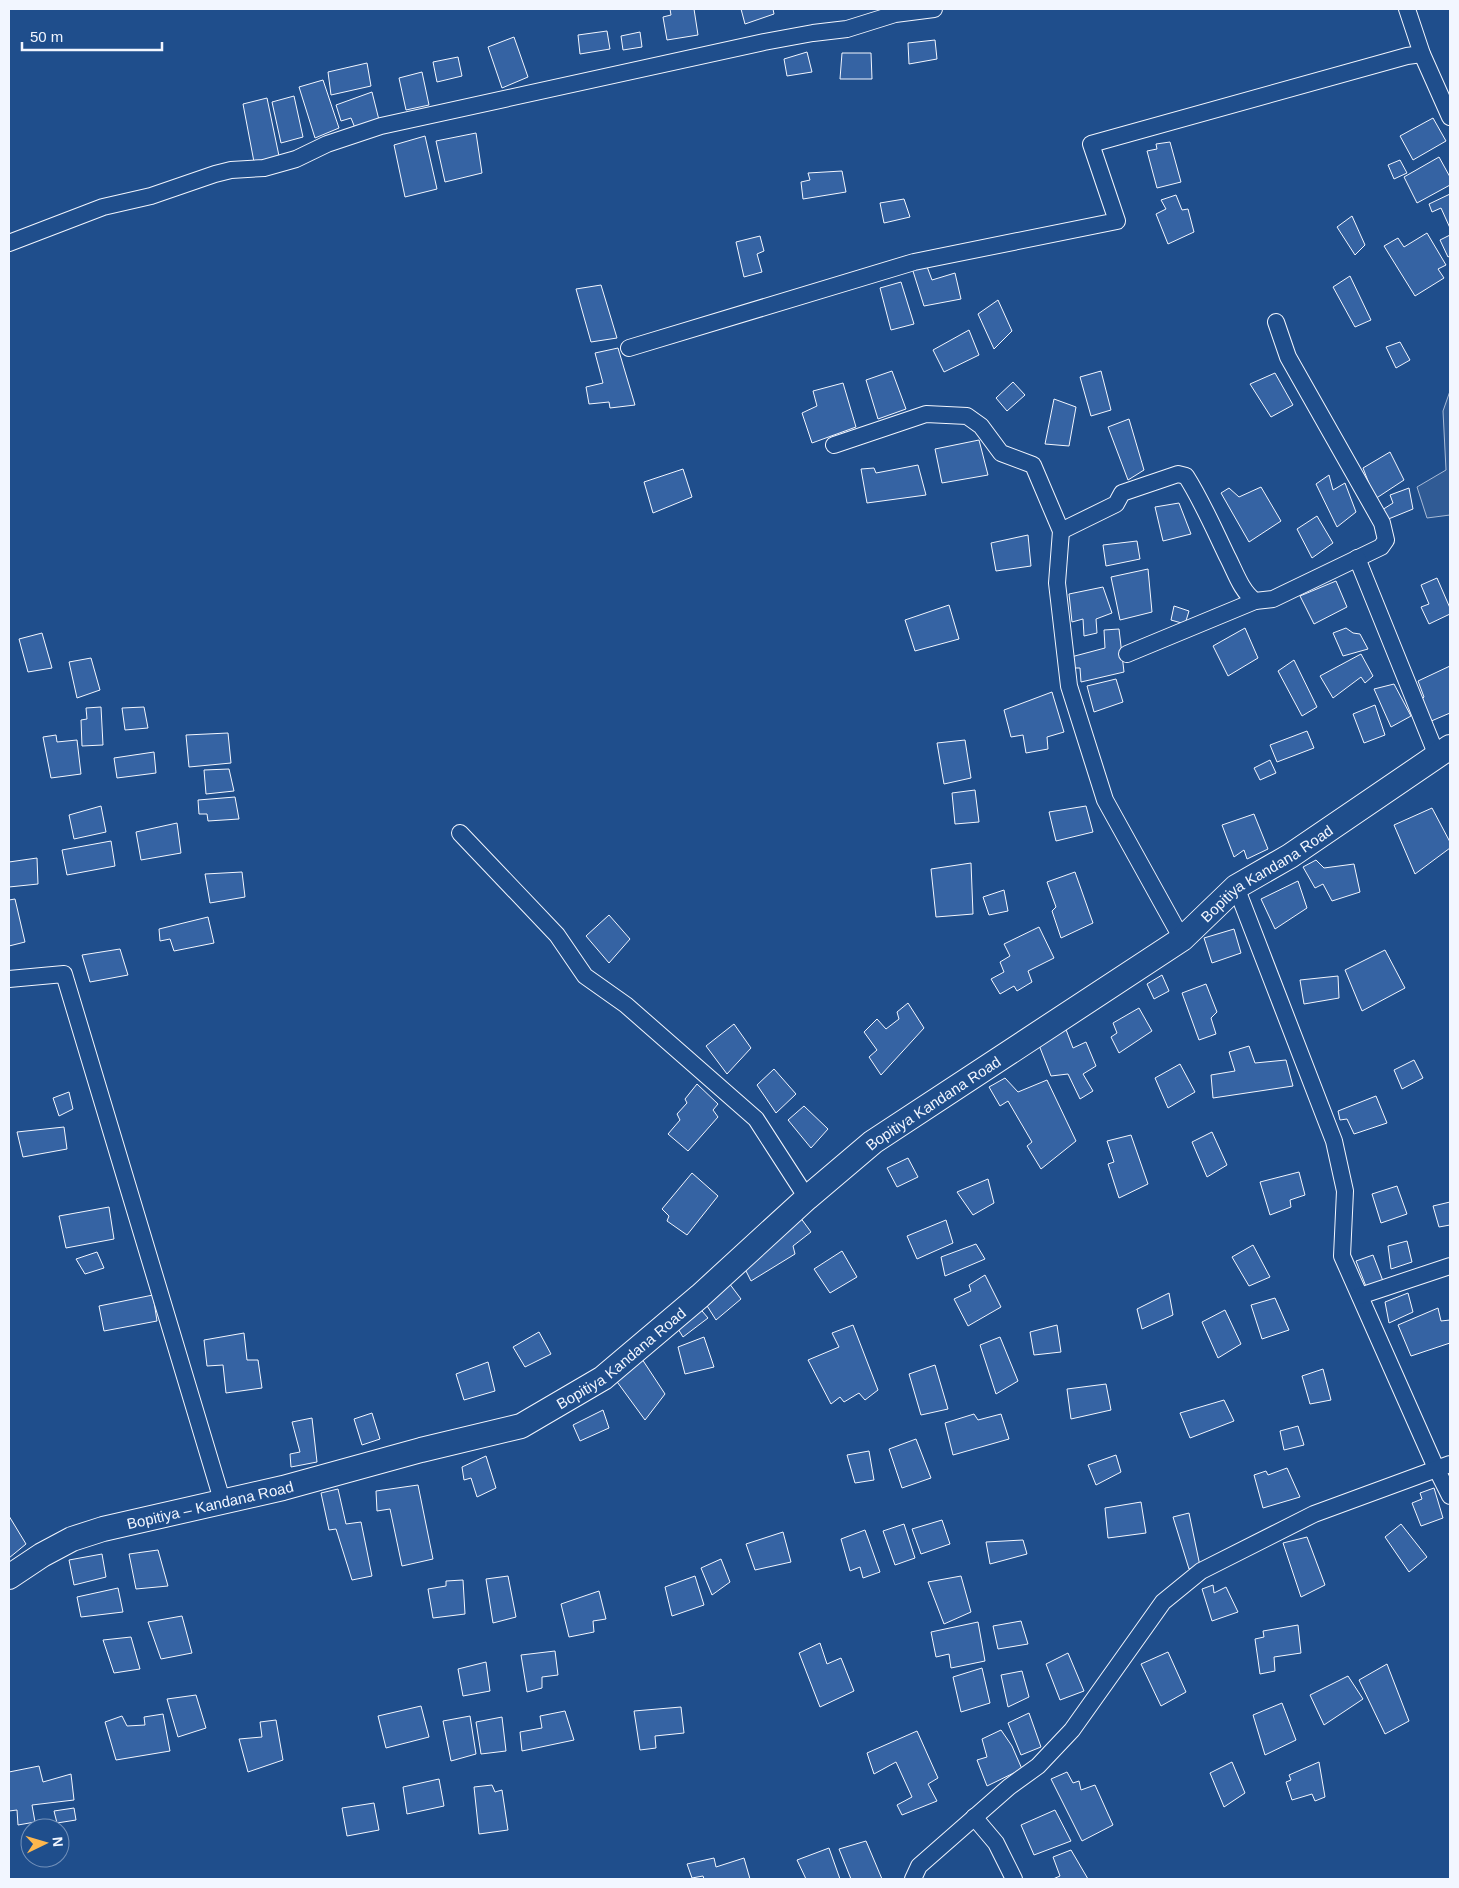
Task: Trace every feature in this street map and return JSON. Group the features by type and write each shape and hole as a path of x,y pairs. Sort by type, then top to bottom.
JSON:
{"main road":[{"name":"Bopitiya Kandana Road","path":"421,1450 521,1426 603,1378 700,1296 807,1198 873,1142 1182,939 1236,887 1290,856 1444,751"},
{"name":"Bopitiya – Kandana Road","path":"9,1577 72,1538 222,1500 283,1488 421,1450"}],"street":[{"path":"9,243 103,207 151,196 214,174 231,170 264,168 296,159 327,144 381,126 764,42 846,29 896,14 934,9"},
{"path":"1407,9 1422,54 1450,117"},
{"path":"629,348 914,262 1117,221 1091,144 1407,56 1422,54"},
{"path":"1128,654 1255,601 1273,599 1381,547 1386,540 1382,523 1288,358 1276,322"},
{"path":"834,445 926,414 967,416 982,426 1001,453 1033,465 1061,531 1057,583 1070,686 1105,800 1182,939"},
{"path":"1061,531 1116,504 1122,493 1178,474 1186,476 1248,596 1255,601"},
{"path":"1357,558 1444,751"},
{"path":"460,833 557,935 585,976 626,1005 756,1119 807,1198"},
{"path":"1236,887 1334,1141 1346,1191 1342,1256 1443,1466 1450,1496"},
{"path":"9,978 64,974 222,1500"},
{"path":"1360,1296 1450,1266"},
{"path":"913,1879 919,1866 1009,1787 1038,1766 1072,1730 1163,1602 1201,1571 1314,1514 1443,1466"},
{"path":"974,1818 996,1843 1014,1879"}],"shaded area":[{"path":"1450,391 1450,515 1427,518 1417,487 1446,470 1443,411"}],"building":[{"path":"670,9 694,9 698,35 667,40 663,17 671,15"},
{"path":"741,9 773,9 774,14 745,24"},
{"path":"607,31 610,49 580,54 578,35"},
{"path":"640,32 642,47 623,50 621,36"},
{"path":"514,37 528,77 502,88 488,47"},
{"path":"935,40 937,59 909,64 908,43"},
{"path":"807,52 812,72 787,76 784,59"},
{"path":"842,53 871,53 872,79 840,79"},
{"path":"458,57 462,76 437,82 433,62"},
{"path":"367,63 371,86 331,95 328,72"},
{"path":"422,72 429,105 406,110 399,78"},
{"path":"323,80 339,128 315,138 299,87"},
{"path":"372,92 379,120 355,128 351,118 341,121 336,105"},
{"path":"294,96 303,137 281,143 272,102"},
{"path":"267,98 279,156 254,162 243,104"},
{"path":"1433,118 1446,141 1413,160 1400,136"},
{"path":"476,133 482,173 445,182 436,141"},
{"path":"425,136 437,189 405,197 394,145"},
{"path":"1170,142 1181,182 1157,188 1147,151 1157,149 1156,144"},
{"path":"1439,157 1450,177 1450,185 1417,203 1404,177"},
{"path":"1400,160 1407,173 1394,179 1388,165"},
{"path":"842,171 846,192 803,199 801,182 810,180 808,173"},
{"path":"1450,194 1450,228 1441,208 1432,212 1429,204"},
{"path":"1176,195 1182,210 1188,209 1194,232 1168,244 1156,214 1166,209 1161,200"},
{"path":"904,199 910,217 884,223 880,203"},
{"path":"1352,216 1365,245 1355,255 1337,227"},
{"path":"1427,233 1446,265 1438,269 1444,278 1415,296 1384,246 1398,238 1404,247"},
{"path":"1450,235 1450,256 1448,257 1440,240"},
{"path":"760,236 764,251 757,254 762,272 744,277 736,242"},
{"path":"926,264 932,280 955,273 961,299 924,306 912,268"},
{"path":"1350,276 1371,320 1355,327 1333,287"},
{"path":"901,282 914,324 891,330 880,288"},
{"path":"601,285 617,338 591,342 576,289"},
{"path":"998,300 1012,331 994,349 978,314"},
{"path":"969,330 979,355 944,372 933,350"},
{"path":"1400,342 1410,360 1396,368 1386,347"},
{"path":"618,348 635,405 610,408 609,402 589,404 586,387 603,383 595,353"},
{"path":"892,371 906,409 878,419 866,380"},
{"path":"1101,371 1111,410 1091,416 1080,377"},
{"path":"1275,373 1293,405 1271,417 1250,384"},
{"path":"1013,382 1025,395 1007,411 996,398"},
{"path":"843,383 856,427 812,443 802,413 817,406 813,391"},
{"path":"1054,399 1076,407 1069,446 1045,444"},
{"path":"1129,419 1144,470 1128,480 1108,427"},
{"path":"979,440 988,475 942,483 935,449"},
{"path":"1390,452 1404,480 1375,499 1363,468"},
{"path":"918,465 926,495 867,503 861,469 874,468 876,473"},
{"path":"683,469 692,497 653,513 644,482"},
{"path":"1329,475 1333,490 1345,483 1356,512 1337,527 1316,484"},
{"path":"1261,487 1281,521 1249,542 1221,493 1229,488 1239,497"},
{"path":"1409,488 1413,509 1386,520 1382,510 1393,503 1390,495"},
{"path":"1179,503 1191,534 1163,541 1155,507"},
{"path":"1317,516 1333,543 1312,558 1297,529"},
{"path":"1028,535 1031,566 996,571 991,543"},
{"path":"1137,541 1140,559 1106,566 1103,545"},
{"path":"1148,569 1152,612 1120,620 1111,577"},
{"path":"1437,578 1450,608 1450,614 1429,624 1421,607 1429,604 1421,585"},
{"path":"1336,581 1347,607 1314,624 1300,596"},
{"path":"1103,587 1112,613 1096,619 1097,633 1084,636 1083,619 1072,622 1069,594"},
{"path":"949,605 959,639 915,651 905,620"},
{"path":"1174,606 1189,611 1185,624 1171,620"},
{"path":"1245,628 1258,658 1228,676 1213,646"},
{"path":"1346,628 1353,633 1360,634 1368,649 1343,656 1333,633"},
{"path":"1119,629 1124,672 1081,682 1080,668 1072,668 1071,657 1105,648 1104,630"},
{"path":"42,633 52,668 28,672 19,639"},
{"path":"1361,654 1373,676 1365,683 1361,677 1333,698 1320,676"},
{"path":"91,658 100,690 77,698 69,662"},
{"path":"1294,660 1317,707 1302,716 1278,671"},
{"path":"1450,666 1450,713 1429,722 1420,701 1424,697 1418,681"},
{"path":"1116,679 1123,702 1094,712 1087,686"},
{"path":"1394,684 1411,716 1391,727 1374,689"},
{"path":"1052,692 1064,732 1047,737 1048,749 1026,753 1023,735 1011,737 1004,710"},
{"path":"1375,705 1385,735 1364,743 1353,714"},
{"path":"101,707 103,745 82,746 81,720 87,719 86,708"},
{"path":"144,707 148,728 125,730 122,708"},
{"path":"1307,731 1314,748 1277,762 1270,745"},
{"path":"228,733 231,763 189,767 186,735"},
{"path":"56,735 57,742 77,740 81,774 51,778 43,737"},
{"path":"965,740 971,778 944,784 937,743"},
{"path":"154,752 156,773 117,778 114,758"},
{"path":"1270,760 1276,773 1260,780 1254,768"},
{"path":"229,769 234,791 206,794 204,770"},
{"path":"975,790 979,822 955,824 952,793"},
{"path":"235,797 239,819 208,821 207,814 199,814 198,800"},
{"path":"101,806 106,832 74,839 69,815"},
{"path":"1086,806 1093,832 1056,841 1049,812"},
{"path":"1432,808 1450,842 1450,848 1415,874 1394,825"},
{"path":"1254,814 1268,849 1247,859 1244,850 1234,857 1222,825"},
{"path":"177,823 181,853 141,860 136,832"},
{"path":"111,841 115,866 67,875 62,850"},
{"path":"37,858 38,884 9,887 9,862"},
{"path":"1316,860 1324,868 1354,864 1360,892 1332,901 1323,884 1315,888 1303,867"},
{"path":"971,863 973,914 936,917 931,869"},
{"path":"242,872 245,897 210,903 205,874"},
{"path":"1075,872 1093,923 1061,938 1052,911 1056,907 1047,882"},
{"path":"1298,881 1307,908 1275,929 1261,899"},
{"path":"1004,890 1008,911 989,915 983,897"},
{"path":"15,899 25,942 9,946 9,900"},
{"path":"609,915 630,939 609,963 586,936"},
{"path":"208,917 214,943 174,951 170,939 160,941 159,929"},
{"path":"1039,927 1054,958 1028,971 1032,982 1017,991 1014,986 1000,994 991,979 1004,972 1000,962 1010,956 1004,944"},
{"path":"1234,929 1241,953 1212,963 1204,938"},
{"path":"120,949 128,975 90,982 82,955"},
{"path":"1385,950 1405,988 1362,1011 1345,970"},
{"path":"1162,975 1169,991 1154,999 1147,984"},
{"path":"1338,976 1339,998 1304,1004 1300,980"},
{"path":"1206,984 1217,1012 1211,1018 1216,1034 1199,1040 1182,993"},
{"path":"908,1003 924,1028 881,1075 869,1057 877,1050 864,1032 877,1019 886,1029 899,1019 897,1012"},
{"path":"1139,1008 1152,1031 1119,1053 1111,1037 1117,1033 1113,1023"},
{"path":"734,1024 751,1048 727,1074 706,1046"},
{"path":"1065,1027 1073,1048 1086,1042 1096,1066 1083,1074 1093,1091 1080,1099 1068,1074 1051,1076 1037,1040"},
{"path":"1249,1046 1255,1063 1286,1060 1293,1086 1213,1098 1211,1075 1235,1071 1229,1052"},
{"path":"1414,1060 1423,1078 1402,1089 1394,1070"},
{"path":"1180,1064 1195,1092 1168,1108 1155,1078"},
{"path":"774,1069 796,1094 776,1113 757,1085"},
{"path":"1005,1078 1018,1092 1047,1080 1076,1141 1041,1169 1027,1146 1032,1142 1008,1101 1000,1106 989,1087"},
{"path":"697,1084 718,1104 713,1110 718,1117 688,1151 668,1134 680,1120 677,1114 687,1103 685,1099"},
{"path":"69,1092 73,1109 59,1116 53,1098"},
{"path":"1376,1096 1387,1123 1354,1134 1347,1119 1340,1120 1338,1111"},
{"path":"804,1106 828,1129 811,1148 788,1120"},
{"path":"64,1127 67,1149 23,1157 17,1132"},
{"path":"1212,1132 1227,1165 1207,1177 1192,1142"},
{"path":"1131,1135 1148,1184 1119,1198 1108,1164 1114,1162 1107,1141"},
{"path":"908,1158 918,1177 897,1187 887,1168"},
{"path":"1299,1172 1305,1195 1290,1200 1291,1207 1270,1215 1260,1182"},
{"path":"692,1173 718,1196 687,1235 667,1221 669,1216 662,1209"},
{"path":"988,1179 994,1203 973,1215 957,1192"},
{"path":"1397,1186 1407,1214 1381,1223 1372,1194"},
{"path":"1450,1202 1450,1225 1439,1227 1433,1206"},
{"path":"109,1207 114,1239 66,1248 59,1216"},
{"path":"797,1213 811,1232 793,1246 795,1254 751,1281 742,1263"},
{"path":"946,1220 953,1243 917,1259 907,1236"},
{"path":"1407,1241 1412,1262 1391,1269 1388,1246"},
{"path":"976,1244 985,1259 945,1276 941,1257"},
{"path":"1253,1245 1270,1277 1249,1286 1232,1257"},
{"path":"842,1251 857,1277 830,1293 814,1269"},
{"path":"97,1252 104,1268 85,1274 76,1259"},
{"path":"1373,1255 1383,1281 1367,1289 1356,1261"},
{"path":"985,1275 1001,1307 968,1326 954,1299 971,1291 969,1285"},
{"path":"729,1283 741,1299 716,1320 704,1301"},
{"path":"1169,1293 1173,1315 1142,1329 1137,1309"},
{"path":"1408,1293 1413,1312 1389,1323 1385,1302"},
{"path":"153,1295 157,1321 104,1331 99,1306"},
{"path":"1275,1298 1289,1330 1262,1339 1251,1305"},
{"path":"697,1305 708,1318 683,1337 675,1324"},
{"path":"1438,1308 1441,1321 1450,1320 1450,1343 1411,1356 1398,1325"},
{"path":"1225,1310 1241,1344 1218,1358 1202,1322"},
{"path":"853,1325 878,1390 865,1400 859,1393 844,1402 840,1397 831,1404 808,1360 839,1347 832,1333"},
{"path":"1057,1325 1061,1352 1034,1355 1030,1332"},
{"path":"539,1332 551,1354 525,1367 513,1347"},
{"path":"244,1333 247,1360 258,1360 262,1388 226,1393 223,1365 207,1366 204,1340"},
{"path":"704,1337 714,1367 685,1374 678,1347"},
{"path":"1000,1337 1018,1381 996,1394 980,1345"},
{"path":"642,1359 665,1394 645,1420 615,1379"},
{"path":"488,1362 495,1391 464,1400 456,1374"},
{"path":"935,1365 948,1409 921,1415 909,1374"},
{"path":"1323,1369 1331,1400 1310,1404 1302,1376"},
{"path":"1106,1384 1111,1410 1071,1419 1067,1389"},
{"path":"1224,1400 1234,1421 1190,1438 1180,1413"},
{"path":"603,1410 609,1428 580,1441 573,1425"},
{"path":"372,1413 380,1439 362,1445 354,1419"},
{"path":"974,1414 978,1420 1001,1414 1009,1439 953,1455 945,1423"},
{"path":"312,1418 317,1462 291,1467 290,1454 300,1452 292,1422"},
{"path":"1298,1426 1304,1445 1284,1450 1280,1431"},
{"path":"916,1439 931,1478 902,1488 889,1449"},
{"path":"869,1451 874,1480 855,1483 847,1455"},
{"path":"1116,1455 1121,1472 1096,1485 1088,1465"},
{"path":"486,1456 496,1488 477,1497 471,1478 464,1480 462,1467"},
{"path":"1287,1468 1300,1497 1263,1508 1254,1475 1266,1471 1268,1475"},
{"path":"418,1485 433,1559 402,1566 390,1509 377,1511 376,1491"},
{"path":"1434,1488 1443,1518 1421,1526 1412,1503 1422,1499 1420,1493"},
{"path":"338,1489 346,1524 361,1522 372,1576 352,1580 336,1529 329,1530 321,1493"},
{"path":"1141,1502 1146,1533 1108,1538 1105,1508"},
{"path":"1189,1513 1200,1566 1189,1569 1173,1517"},
{"path":"9,1516 26,1544 9,1558"},
{"path":"942,1520 950,1544 921,1554 912,1529"},
{"path":"904,1524 915,1558 895,1565 883,1531"},
{"path":"1401,1524 1427,1557 1409,1572 1385,1537"},
{"path":"865,1530 880,1572 863,1578 860,1567 850,1571 841,1539"},
{"path":"783,1532 791,1562 755,1570 746,1544"},
{"path":"1307,1537 1325,1585 1301,1597 1283,1543"},
{"path":"1023,1540 1027,1554 990,1564 986,1542"},
{"path":"158,1550 168,1586 136,1589 129,1554"},
{"path":"102,1554 106,1577 74,1585 69,1560"},
{"path":"721,1559 730,1582 712,1595 701,1568"},
{"path":"508,1576 516,1617 493,1623 486,1579"},
{"path":"695,1576 704,1605 672,1616 665,1587"},
{"path":"961,1576 971,1612 944,1624 928,1582"},
{"path":"463,1580 465,1614 433,1618 428,1589 446,1586 446,1581"},
{"path":"1213,1585 1214,1593 1226,1587 1238,1612 1212,1621 1202,1589"},
{"path":"118,1588 123,1612 81,1617 77,1597"},
{"path":"599,1591 606,1619 593,1621 594,1632 569,1637 561,1604"},
{"path":"182,1616 192,1653 161,1659 148,1622"},
{"path":"1021,1621 1028,1644 998,1649 993,1626"},
{"path":"978,1622 985,1661 951,1668 949,1654 936,1657 931,1632"},
{"path":"1298,1625 1301,1653 1274,1657 1275,1671 1260,1674 1255,1639 1264,1637 1263,1631"},
{"path":"131,1637 140,1669 114,1673 103,1640"},
{"path":"820,1643 827,1664 841,1658 854,1691 820,1707 799,1653"},
{"path":"555,1651 558,1675 542,1677 542,1688 527,1692 521,1655"},
{"path":"1168,1652 1186,1692 1161,1706 1141,1664"},
{"path":"1068,1653 1084,1691 1060,1700 1046,1664"},
{"path":"486,1662 490,1691 463,1696 458,1669"},
{"path":"1387,1664 1409,1721 1385,1734 1359,1680"},
{"path":"982,1668 990,1703 961,1712 953,1677"},
{"path":"1022,1671 1029,1697 1008,1707 1001,1675"},
{"path":"1348,1676 1363,1699 1324,1725 1310,1695"},
{"path":"196,1695 206,1728 178,1737 167,1699"},
{"path":"1282,1703 1296,1740 1265,1755 1253,1715"},
{"path":"421,1706 429,1737 386,1748 378,1716"},
{"path":"681,1707 684,1733 655,1736 656,1748 640,1750 634,1711"},
{"path":"565,1711 574,1740 522,1751 520,1732 542,1728 540,1716"},
{"path":"1029,1713 1041,1747 1021,1755 1008,1723"},
{"path":"163,1714 170,1751 116,1760 105,1722 122,1716 127,1726 145,1725 144,1717"},
{"path":"470,1716 476,1754 451,1761 443,1721"},
{"path":"502,1717 506,1751 481,1754 476,1722"},
{"path":"276,1720 283,1760 248,1772 239,1739 262,1737 260,1722"},
{"path":"1001,1730 1012,1746 1022,1769 987,1786 977,1760 987,1757 982,1739"},
{"path":"917,1731 938,1778 928,1784 937,1801 902,1815 897,1805 912,1797 896,1762 874,1774 867,1753"},
{"path":"1232,1762 1245,1793 1224,1807 1210,1773"},
{"path":"1319,1762 1325,1797 1315,1801 1312,1794 1292,1800 1286,1782 1291,1780 1289,1775"},
{"path":"39,1766 43,1782 71,1774 74,1800 32,1805 34,1818 20,1818 20,1825 18,1825 17,1810 9,1811 9,1772"},
{"path":"1067,1772 1073,1783 1079,1781 1081,1790 1095,1785 1113,1825 1082,1841 1051,1779"},
{"path":"439,1779 444,1806 407,1814 403,1787"},
{"path":"492,1785 495,1792 502,1790 508,1830 479,1834 474,1787"},
{"path":"374,1803 379,1830 347,1836 342,1808"},
{"path":"74,1808 76,1820 70,1821 70,1818 56,1818 54,1811"},
{"path":"1055,1810 1071,1841 1034,1855 1021,1825"},
{"path":"866,1841 882,1879 851,1879 839,1849"},
{"path":"829,1848 840,1879 806,1879 797,1860"},
{"path":"1071,1850 1088,1879 1053,1879 1060,1876 1053,1857"},
{"path":"714,1858 716,1867 744,1858 750,1879 704,1879 703,1876 692,1878 687,1864"}]}
